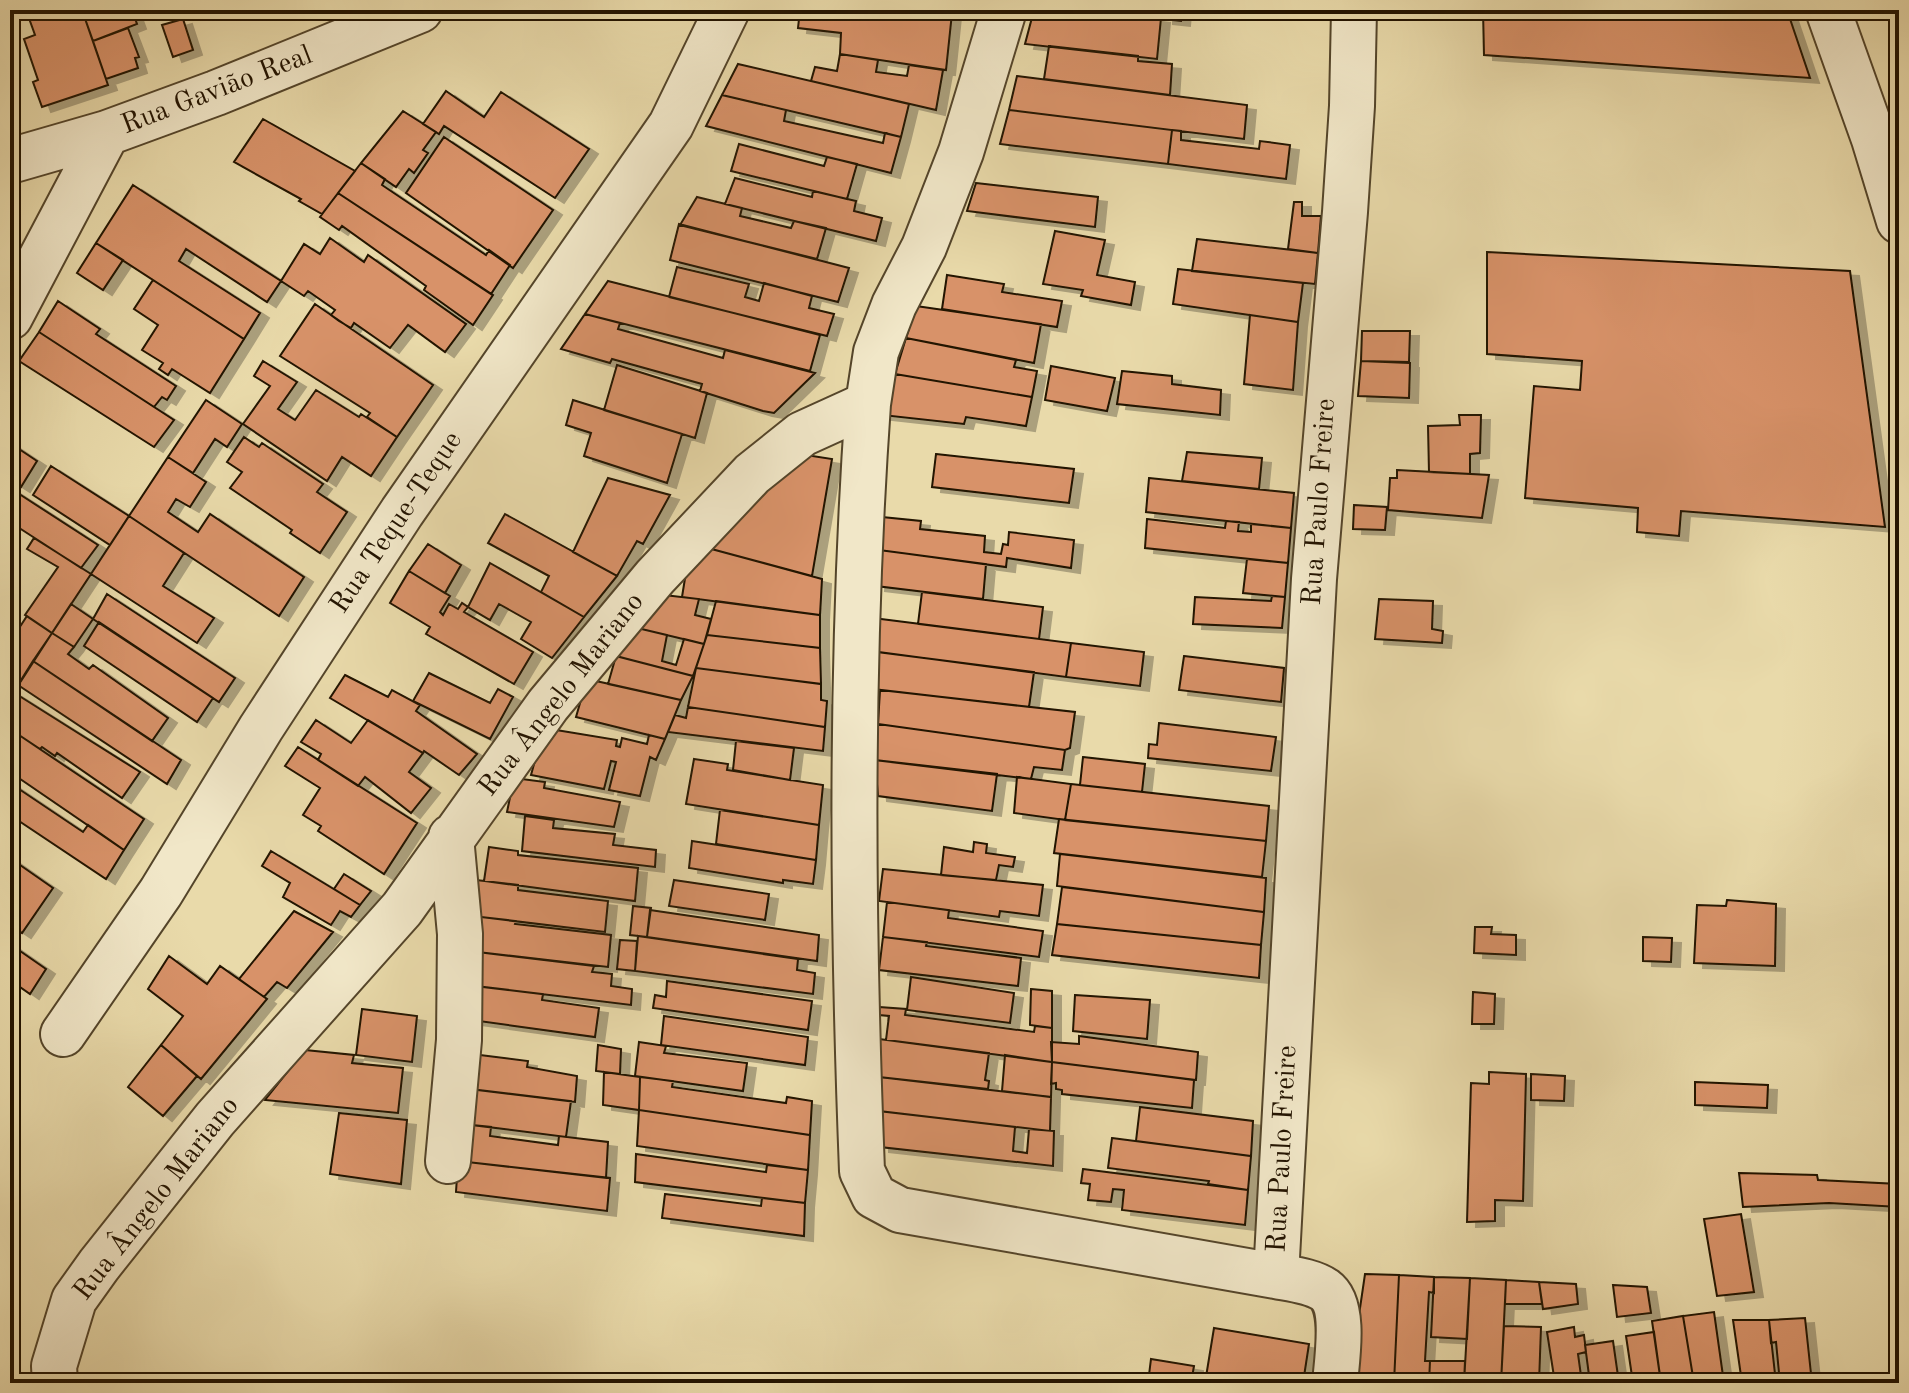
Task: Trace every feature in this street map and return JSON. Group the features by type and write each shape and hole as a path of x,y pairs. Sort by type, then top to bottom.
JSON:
{"street":[{"name":"Rua Gavião Real","path":"10,161 107,133 216,93 420,10"},
{"name":"Rua Teque-Teque","path":"63,1034 161,892 261,728 402,512 671,125 727,10"},
{"path":"868,404 876,352 894,305 924,247 961,152 1004,10"},
{"name":"Rua Paulo Freire","path":"868,404 855,664 856,966 862,1171 874,1196 900,1210 1276,1276 1314,579 1345,212 1354,10"},
{"path":"1828,10 1874,139 1899,221"},
{"path":"10,317 107,133"},
{"name":"Rua Ângelo Mariano","path":"56,1377 74,1300 107,1255 188,1157 215,1119 402,909 451,837 558,693 655,577 752,474 802,434 868,404"},
{"path":"448,1161 459,1009 460,934 451,837"},
{"path":"1276,1276 1325,1290 1336,1302 1335,1383"}],"building":[{"path":"26,10 82,10 108,85 42,107 33,82 38,80 24,39 35,35"},
{"path":"82,10 132,10 137,24 93,41"},
{"path":"800,10 960,10 959,14 952,13 946,70 840,54 841,33 798,28"},
{"path":"1034,10 1092,10 1161,18 1157,59 1025,44"},
{"path":"1164,10 1182,10 1181,21 1164,19"},
{"path":"1483,10 1787,10 1810,78 1484,55"},
{"path":"183,19 193,50 173,57 162,25"},
{"path":"128,28 139,57 135,58 138,68 106,79 93,41"},
{"path":"1049,46 1138,56 1138,61 1172,64 1170,95 1044,79"},
{"path":"840,54 878,60 876,72 907,76 909,65 943,70 936,110 811,81 815,67 837,71"},
{"path":"738,64 909,104 901,137 722,95"},
{"path":"1017,76 1247,105 1244,139 1009,110"},
{"path":"446,91 484,117 501,92 589,149 555,198 444,126 439,134 423,124"},
{"path":"722,95 786,110 784,121 883,143 885,133 901,137 891,173 706,126"},
{"path":"1009,110 1172,130 1168,164 1000,144"},
{"path":"403,111 436,132 423,150 428,153 414,173 409,169 396,187 361,163"},
{"path":"263,119 355,171 322,214 234,162"},
{"path":"1172,130 1181,131 1181,140 1259,149 1260,141 1290,145 1286,179 1168,164"},
{"path":"444,137 553,210 513,268 406,193"},
{"path":"739,144 824,166 827,157 857,164 847,199 731,171"},
{"path":"361,163 385,179 382,185 486,255 489,250 510,265 491,294 338,193"},
{"path":"735,178 812,197 813,191 856,201 854,211 882,218 876,241 725,204"},
{"path":"976,183 1098,197 1095,227 967,211"},
{"path":"133,185 281,281 267,302 186,249 179,261 260,313 244,339 96,243"},
{"path":"338,193 493,295 473,325 424,290 426,286 342,226 339,230 320,217"},
{"path":"697,197 742,208 740,216 791,228 794,221 826,228 817,259 680,225"},
{"path":"1294,202 1302,202 1302,216 1321,216 1318,253 1288,249"},
{"path":"679,224 849,268 838,302 670,260"},
{"path":"1055,231 1105,240 1097,275 1135,282 1131,305 1081,296 1083,290 1043,284"},
{"path":"330,238 364,262 368,255 466,324 445,352 408,325 390,348 354,323 351,328 339,321 331,315 335,310 308,291 304,296 281,281 304,244 320,254"},
{"path":"1197,239 1318,253 1315,284 1192,271"},
{"path":"96,243 123,260 103,290 77,273"},
{"path":"1487,252 1850,271 1885,527 1681,511 1679,536 1637,532 1638,508 1525,498 1534,386 1580,390 1582,361 1487,354"},
{"path":"677,267 749,284 745,297 759,301 764,283 812,296 809,308 834,314 827,336 669,297"},
{"path":"1178,269 1303,283 1298,322 1173,304"},
{"path":"947,275 1004,284 1002,292 1062,301 1057,327 942,309"},
{"path":"153,280 244,339 210,393 172,369 168,375 159,369 163,363 142,350 158,325 134,309"},
{"path":"608,281 820,335 810,371 585,314"},
{"path":"58,301 100,329 96,334 176,386 167,400 162,397 154,407 39,332"},
{"path":"315,304 433,385 397,437 367,417 370,413 280,356"},
{"path":"916,306 1041,324 1034,363 906,338"},
{"path":"585,314 620,323 618,329 723,358 725,350 815,373 774,413 763,411 700,391 702,384 612,359 610,363 561,349"},
{"path":"1250,315 1298,322 1293,390 1244,384"},
{"path":"1362,331 1410,331 1409,362 1361,361"},
{"path":"39,332 174,420 154,447 19,361"},
{"path":"906,338 1016,360 1014,367 1037,371 1032,397 895,374"},
{"path":"263,361 297,382 278,409 295,420 316,390 397,437 371,476 342,457 327,481 243,424 270,386 254,376"},
{"path":"1361,361 1410,363 1409,398 1358,396"},
{"path":"617,365 707,393 695,438 604,410"},
{"path":"1051,366 1115,378 1107,411 1045,400"},
{"path":"1122,371 1172,376 1172,384 1221,390 1220,415 1117,404"},
{"path":"895,374 1032,397 1026,426 966,417 964,424 882,415"},
{"path":"206,400 242,424 227,447 215,439 193,473 168,457"},
{"path":"573,400 682,434 667,483 584,456 591,433 566,425"},
{"path":"1459,415 1481,415 1480,453 1470,454 1470,474 1429,472 1428,426 1460,425"},
{"path":"244,437 259,447 262,443 323,484 317,492 347,512 320,553 230,488 242,472 227,462"},
{"path":"10,443 37,461 21,487 10,480"},
{"path":"1187,452 1262,458 1259,489 1182,481"},
{"path":"793,453 832,459 812,576 704,547"},
{"path":"936,454 1074,469 1069,503 932,487"},
{"path":"168,457 206,482 190,507 176,499 168,512 198,532 210,514 304,577 279,616 129,516"},
{"path":"51,466 129,516 110,545 33,495"},
{"path":"1397,470 1489,475 1482,518 1388,510 1390,478 1397,478"},
{"path":"608,478 670,495 643,544 637,541 617,576 573,552"},
{"path":"1149,478 1294,493 1291,528 1146,512"},
{"path":"10,488 98,545 81,568 10,522"},
{"path":"1354,505 1387,507 1385,530 1353,529"},
{"path":"505,514 617,576 584,617 541,592 549,576 488,543"},
{"path":"129,516 184,553 163,586 214,618 197,643 91,574"},
{"path":"882,517 921,521 920,529 985,536 984,552 1001,554 1003,544 1008,545 1009,532 1074,540 1071,568 1007,558 1006,567 879,550"},
{"path":"1147,519 1225,528 1226,521 1239,522 1238,531 1251,532 1251,524 1291,528 1288,563 1145,548"},
{"path":"34,538 91,574 52,633 25,615 58,567 27,549"},
{"path":"428,544 461,565 445,593 409,571"},
{"path":"704,547 822,579 820,615 682,597 687,566"},
{"path":"879,550 986,564 983,599 876,586"},
{"path":"1247,559 1288,563 1285,597 1243,593"},
{"path":"490,563 584,617 552,658 521,639 531,622 499,604 490,620 468,607"},
{"path":"409,571 450,596 440,612 443,615 449,604 458,609 462,603 468,607 464,612 533,652 514,684 426,634 430,627 390,603"},
{"path":"922,592 1043,607 1039,639 918,624"},
{"path":"107,594 235,678 219,702 93,619"},
{"path":"664,595 699,599 695,615 711,619 704,644 633,627"},
{"path":"1272,596 1285,597 1282,628 1193,624 1195,597 1271,601"},
{"path":"1379,599 1433,601 1432,629 1443,631 1442,643 1375,639"},
{"path":"716,601 820,615 820,648 707,635"},
{"path":"71,604 93,619 74,647 52,633"},
{"path":"27,616 52,633 21,681 10,673 10,642"},
{"path":"873,618 1071,643 1066,677 871,651"},
{"path":"99,622 213,698 197,722 84,646"},
{"path":"633,627 667,635 662,661 676,665 684,639 704,644 693,676 616,656"},
{"path":"52,633 74,647 68,654 89,669 93,665 168,718 152,741 33,661"},
{"path":"707,635 820,648 821,684 696,668"},
{"path":"1071,643 1144,652 1140,686 1066,677"},
{"path":"877,652 1034,672 1029,707 873,689"},
{"path":"616,656 693,676 681,700 608,684"},
{"path":"1184,656 1284,668 1281,702 1179,690"},
{"path":"33,661 181,760 167,784 18,685"},
{"path":"696,668 821,684 821,700 827,701 825,727 688,707"},
{"path":"429,673 490,703 498,689 513,697 490,739 413,701"},
{"path":"345,675 388,697 392,690 420,705 416,711 477,754 459,775 424,751 330,698"},
{"path":"587,679 681,700 665,739 576,717"},
{"path":"880,690 1075,712 1070,748 1065,750 878,724"},
{"path":"13,692 140,772 122,798 57,753 55,756 42,747 40,749 10,729 10,697"},
{"path":"688,707 825,727 823,751 668,732 675,715 686,718"},
{"path":"316,720 351,743 368,720 423,753 409,772 431,788 411,813 365,777 358,786 318,760 321,754 301,742"},
{"path":"1159,723 1276,737 1271,771 1148,758 1149,744 1157,745"},
{"path":"878,724 1065,750 1062,770 1034,767 1031,779 875,760"},
{"path":"544,728 617,740 616,746 620,747 622,738 647,744 649,735 665,739 656,760 650,757 640,796 609,790 616,762 611,761 604,789 531,775"},
{"path":"10,729 144,819 124,850 10,772"},
{"path":"736,741 794,748 790,780 733,770"},
{"path":"298,747 417,823 384,874 318,831 321,826 303,815 320,788 285,766"},
{"path":"1083,757 1145,764 1142,792 1080,785"},
{"path":"694,759 728,764 727,770 823,785 819,825 686,804"},
{"path":"875,760 997,774 992,811 878,796"},
{"path":"1017,777 1071,784 1065,820 1014,813"},
{"path":"514,778 545,782 544,788 620,802 614,827 507,812"},
{"path":"10,783 83,832 88,825 124,850 106,879 10,815"},
{"path":"1071,784 1269,806 1266,841 1065,820"},
{"path":"720,810 819,825 816,860 716,844"},
{"path":"525,816 554,820 553,828 615,834 613,845 656,850 655,867 522,851"},
{"path":"1059,819 1266,841 1262,877 1054,853"},
{"path":"692,841 816,860 813,884 783,880 783,883 689,868"},
{"path":"974,842 987,844 986,853 1015,857 1013,867 999,865 996,880 941,875 944,847 973,852"},
{"path":"489,847 518,851 518,855 638,868 635,901 484,881"},
{"path":"271,851 360,905 351,917 340,911 331,925 283,897 290,883 262,866"},
{"path":"1060,854 1266,878 1264,912 1057,886"},
{"path":"10,858 53,888 22,933 10,925"},
{"path":"883,869 1043,885 1039,916 1000,911 999,917 879,901"},
{"path":"344,874 371,891 360,905 334,889"},
{"path":"476,880 518,885 518,890 608,901 605,932 472,916"},
{"path":"674,880 769,894 765,920 669,906"},
{"path":"1062,887 1264,912 1261,945 1057,924"},
{"path":"1727,900 1776,904 1775,966 1694,963 1697,905 1726,906"},
{"path":"887,902 949,910 948,918 1043,931 1039,957 883,937"},
{"path":"633,906 651,908 647,937 630,935"},
{"path":"650,910 819,935 817,961 647,937"},
{"path":"294,911 333,932 287,988 277,982 264,997 239,979"},
{"path":"472,916 611,935 608,967 469,951"},
{"path":"1057,924 1261,945 1259,978 1052,955"},
{"path":"1475,927 1492,927 1491,934 1516,935 1516,955 1474,953"},
{"path":"638,936 798,959 797,970 815,973 813,994 635,971"},
{"path":"883,937 927,942 926,946 1021,958 1018,986 879,970"},
{"path":"1643,937 1672,938 1671,962 1643,961"},
{"path":"620,940 637,941 635,971 617,969"},
{"path":"10,944 46,969 30,994 10,980"},
{"path":"469,951 594,966 592,972 612,974 611,986 632,989 631,1005 467,985"},
{"path":"169,956 207,984 220,966 267,999 201,1079 161,1045 183,1016 148,989"},
{"path":"911,977 1014,993 1010,1023 907,1010"},
{"path":"667,981 812,1001 808,1030 653,1008 655,995 666,997"},
{"path":"467,985 543,994 542,1000 599,1008 595,1037 464,1019"},
{"path":"1031,989 1052,991 1052,1028 1030,1025"},
{"path":"1473,992 1495,994 1494,1024 1472,1024"},
{"path":"1075,995 1150,1000 1147,1039 1073,1031"},
{"path":"879,1007 906,1009 905,1015 1034,1032 1035,1026 1052,1028 1052,1062 886,1040 889,1016 879,1015"},
{"path":"362,1009 417,1016 412,1062 356,1055"},
{"path":"664,1016 808,1037 805,1065 661,1045"},
{"path":"1079,1036 1198,1052 1196,1080 1052,1062 1051,1042 1079,1044"},
{"path":"879,1039 989,1053 985,1080 989,1081 988,1089 879,1077"},
{"path":"639,1042 666,1046 664,1053 747,1063 743,1091 635,1076"},
{"path":"161,1045 197,1076 163,1116 128,1087"},
{"path":"598,1045 621,1049 620,1074 596,1071"},
{"path":"305,1050 354,1055 352,1063 403,1068 398,1113 265,1100"},
{"path":"464,1053 528,1061 527,1067 577,1076 575,1102 462,1088"},
{"path":"1005,1055 1052,1062 1051,1097 1002,1091"},
{"path":"1052,1062 1194,1080 1192,1108 1062,1094 1062,1090 1056,1089 1056,1083 1051,1084"},
{"path":"604,1072 640,1077 639,1110 603,1105"},
{"path":"1489,1072 1526,1074 1523,1201 1495,1200 1495,1221 1467,1222 1471,1083 1489,1084"},
{"path":"1531,1074 1565,1076 1564,1101 1531,1100"},
{"path":"640,1077 673,1081 672,1087 786,1103 787,1097 812,1101 810,1135 639,1110"},
{"path":"879,1077 1051,1097 1050,1131 879,1111"},
{"path":"1695,1082 1768,1085 1767,1108 1695,1105"},
{"path":"462,1088 571,1101 566,1137 472,1125"},
{"path":"1140,1107 1253,1121 1251,1156 1136,1141"},
{"path":"639,1110 810,1135 808,1170 637,1146"},
{"path":"879,1111 1015,1127 1013,1151 1027,1153 1029,1129 1054,1131 1053,1166 880,1147"},
{"path":"339,1113 407,1120 401,1184 330,1174"},
{"path":"472,1125 491,1127 490,1136 558,1145 559,1136 608,1142 606,1178 458,1161"},
{"path":"1112,1138 1251,1156 1248,1190 1208,1184 1209,1181 1108,1168"},
{"path":"636,1154 766,1172 767,1165 808,1170 805,1203 635,1182"},
{"path":"458,1161 610,1178 607,1211 456,1192"},
{"path":"1083,1169 1248,1190 1245,1225 1122,1210 1124,1190 1113,1189 1111,1202 1088,1200 1090,1184 1081,1183"},
{"path":"1739,1173 1817,1175 1818,1180 1899,1184 1899,1207 1829,1203 1743,1207"},
{"path":"665,1194 761,1206 762,1198 805,1203 804,1236 662,1218"},
{"path":"1741,1214 1754,1292 1717,1296 1704,1219"},
{"path":"1899,1256 1899,1315 1895,1315 1892,1257"},
{"path":"1365,1274 1399,1275 1394,1383 1349,1383"},
{"path":"1399,1275 1434,1277 1434,1293 1429,1292 1425,1361 1430,1361 1429,1383 1394,1383"},
{"path":"1434,1277 1470,1278 1467,1339 1431,1337"},
{"path":"1470,1278 1506,1280 1501,1383 1464,1383"},
{"path":"1506,1280 1539,1282 1542,1304 1505,1304"},
{"path":"1539,1282 1576,1284 1578,1304 1543,1309"},
{"path":"1613,1285 1647,1287 1651,1313 1617,1317"},
{"path":"1714,1312 1724,1383 1694,1383 1683,1316"},
{"path":"1683,1316 1694,1383 1661,1383 1652,1321"},
{"path":"1805,1318 1812,1383 1780,1383 1776,1342 1771,1343 1769,1320"},
{"path":"1733,1320 1769,1320 1776,1383 1742,1383"},
{"path":"1504,1326 1541,1327 1539,1383 1501,1383"},
{"path":"1574,1327 1575,1337 1584,1335 1586,1352 1578,1354 1582,1383 1555,1383 1547,1332"},
{"path":"1214,1328 1309,1344 1303,1383 1205,1383"},
{"path":"1654,1332 1661,1383 1633,1383 1626,1336"},
{"path":"1613,1341 1619,1383 1590,1383 1585,1345"},
{"path":"1151,1359 1194,1366 1191,1383 1148,1383"},
{"path":"1430,1361 1465,1361 1464,1383 1429,1383"}]}
